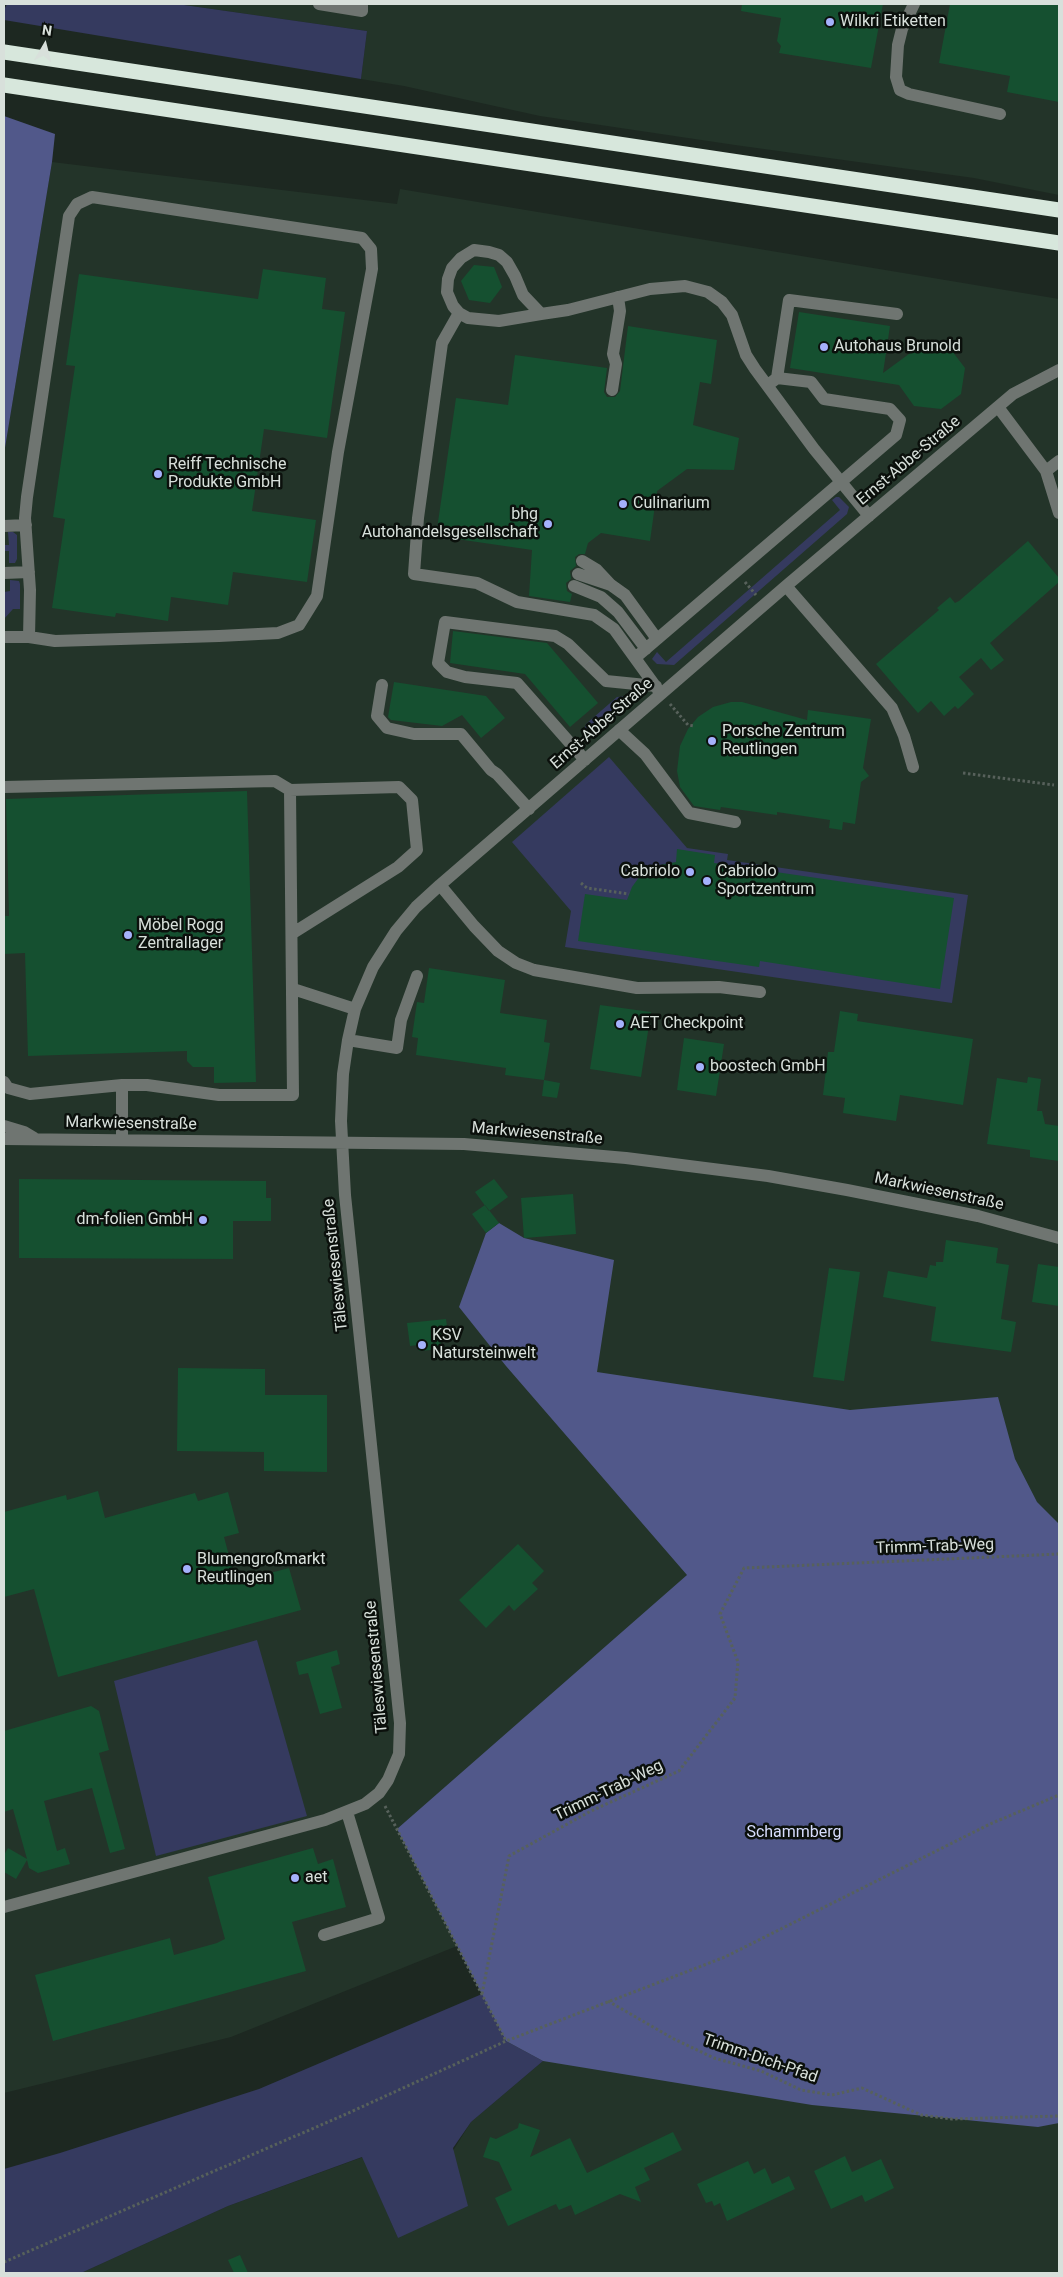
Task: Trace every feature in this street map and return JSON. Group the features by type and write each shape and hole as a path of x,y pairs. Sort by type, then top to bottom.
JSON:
{"highway":[{"path":"4,52 1059,210"},
{"path":"4,85 1059,243"}],"street":[{"path":"319,4 362,11 362,4"},
{"path":"914,4 902,29 898,45 896,77 900,90 909,94 1000,114"},
{"path":"4,637 29,637 55,641 218,636 278,633 299,625 317,596 338,452 372,269 371,249 362,238 92,197 77,204 69,216 27,497 29,637"},
{"path":"541,314 523,295 507,262 499,255 474,250 461,258 452,268 448,279 447,292 453,306 458,313 480,321 499,321 541,314 668,286 685,286 708,292 722,302 732,315 746,355 755,369 773,382 842,482 869,516"},
{"path":"612,390 616,364 613,354 620,312 618,297"},
{"path":"773,382 789,300 897,314"},
{"path":"458,313 442,343 418,518 414,574 477,583 518,602 594,615 614,629 659,690"},
{"name":"Ernst-Abbe-Straße","path":"342,1142 341,1097 348,1040 355,1009 373,967 387,943 416,907 619,730 659,690 764,605 1013,394 1059,370"},
{"path":"635,658 896,435 900,420 890,409 824,399 811,382 773,382"},
{"path":"998,407 1046,471 1059,513"},
{"path":"1046,471 1059,461"},
{"path":"4,526 26,525"},
{"path":"582,561 598,570 611,585 625,595 657,639"},
{"path":"4,573 29,572"},
{"path":"611,585 576,580 601,596 618,612 646,649"},
{"path":"786,586 892,708 904,736 913,767"},
{"path":"585,760 517,684 465,677 447,672 438,663 445,622 555,636 568,644 606,681 659,690"},
{"path":"382,686 377,716 388,728 414,734 461,734 490,770 497,774 529,809"},
{"path":"619,730 645,754 689,813 735,822"},
{"path":"4,787 275,781 290,790 399,787 412,800 417,850 398,867 293,933"},
{"path":"4,1082 8,1088 30,1094 122,1085 147,1085 219,1095 293,1095 293,933 290,790"},
{"path":"440,885 474,926 498,951 516,963 534,970 637,988 719,987 760,992"},
{"path":"348,1040 397,1048 401,1020 417,976"},
{"path":"293,989 355,1009"},
{"path":"122,1085 122,1140"},
{"path":"4,1126 24,1132 36,1140"},
{"name":"Markwiesenstraße","path":"4,1139 473,1145 626,1158 768,1176 922,1204 1031,1229 1059,1238"},
{"name":"Täleswiesenstraße","path":"4,1907 326,1820 365,1804 379,1793 388,1780 399,1754 400,1724 345,1195 342,1142"},
{"path":"324,1935 379,1918 347,1812"}],"path":[{"path":"736,572 764,605"},
{"path":"673,708 688,725 694,726"},
{"path":"963,773 1054,785"},
{"path":"624,869 639,877"},
{"path":"581,883 588,888 629,894"},
{"name":"Trimm-Trab-Weg","path":"482,1994 509,1856 591,1811 678,1771 735,1698 738,1662 720,1614 744,1568 1059,1554"},
{"path":"379,1793 506,2041"},
{"path":"4,2262 344,2115 506,2041 725,1957 990,1824 1059,1795"},
{"name":"Trimm-Dich-Pfad","path":"608,2001 674,2039 714,2058 761,2071 801,2090 832,2095 862,2088 920,2114 952,2119 1059,2116"}],"shaded area":[{"path":"7,4 177,4 367,31 361,79 4,20 4,10"},
{"path":"177,4 1059,4 1059,195 974,178 540,116 404,86 361,79 367,31"},
{"path":"52,162 397,204 400,189 1059,299 1059,2273 81,2273 228,2206 363,2157 398,2238 471,2122 543,2061 506,2041 457,1946 231,2037 4,2093 4,454"},
{"path":"839,497 849,507 847,514 674,665 657,664 652,659 657,652 666,662 840,510 832,500"},
{"path":"8,532 13,532 17,535 17,559 15,563 9,563 9,551 4,551 4,545 9,545"},
{"path":"10,580 19,581 20,609 13,609 4,619 4,592 10,591"},
{"path":"617,697 633,697 633,701 584,742 581,741 586,724"},
{"name":"Cabriolo Sportzentrum","path":"609,757 687,848 728,854 727,860 968,895 952,1003 565,947 571,911 512,842"},
{"path":"257,1640 307,1816 156,1856 114,1681"},
{"path":"482,1994 506,2041 543,2061 471,2122 453,2148 468,2206 398,2238 362,2157 228,2206 81,2273 4,2273 4,2169 259,2089"}],"green space":[{"path":"4,116 55,134 4,454"},
{"name":"Schammberg","path":"499,1223 524,1238 614,1260 597,1372 850,1410 998,1397 1015,1459 1037,1502 1059,1524 1059,2123 1038,2127 812,2105 543,2061 506,2041 397,1829 687,1575 506,1366 459,1307 486,1233"}],"building":[{"name":"Wilkri Etiketten","path":"742,4 883,4 871,68 779,53 781,46 777,41 781,18 741,11"},
{"path":"950,4 1059,4 1059,102 1007,92 1010,76 939,63"},
{"path":"474,265 494,267 502,287 490,303 469,300 461,281"},
{"name":"Reiff Technische Produkte GmbH","path":"263,269 326,278 322,309 345,312 327,438 264,429 252,511 316,520 307,582 233,572 228,605 171,597 168,621 116,613 115,617 52,608 65,519 53,517 75,366 66,365 79,274 258,299"},
{"path":"799,312 890,326 883,373 924,343 949,347 965,368 961,394 941,409 914,406 899,385 790,368"},
{"path":"628,326 717,340 711,384 700,382 693,425 739,438 734,470 687,469 657,491 650,541 601,533 588,543 585,554 579,554 575,557 576,566 570,571 571,579 566,583 567,591 572,594 570,602 529,596 532,550 436,536 456,398 508,405 515,355 607,368 604,392 607,397 615,397 620,391"},
{"path":"1028,541 1059,578 1059,582 990,643 1004,660 991,670 981,658 959,677 974,694 958,709 955,706 944,716 931,701 918,713 876,664 939,610 937,608 950,597 955,603 959,601"},
{"path":"453,631 547,643 598,703 570,727 525,674 450,663"},
{"path":"394,682 486,696 505,718 481,738 462,715 442,726 391,720 388,717"},
{"path":"731,702 742,702 807,720 808,710 871,719 863,768 869,776 861,782 855,824 843,822 842,830 829,828 830,820 777,812 777,815 721,807 720,810 694,806 680,787 677,771 680,746 688,729 698,717 713,707"},
{"name":"Möbel Rogg Zentrallager","path":"247,791 256,1082 214,1083 214,1067 193,1067 187,1061 187,1051 28,1056 25,953 4,954 4,916 9,916 6,799"},
{"name":"Cabriolo Sportzentrum","path":"677,849 715,855 714,863 954,898 940,989 760,961 759,967 578,941 585,894 627,900 632,887 640,876 655,866 676,862"},
{"path":"429,968 505,980 500,1013 547,1020 544,1042 550,1043 544,1080 505,1075 506,1068 416,1055 418,1038 412,1037 417,1002 424,1003"},
{"path":"600,1005 651,1012 641,1077 590,1069"},
{"path":"840,1011 858,1014 857,1021 973,1039 963,1105 900,1095 896,1121 843,1113 845,1098 823,1095 828,1052 834,1052"},
{"name":"boostech GmbH","path":"684,1038 724,1044 716,1096 677,1090"},
{"path":"1028,1077 1041,1079 1037,1111 1042,1111 1045,1124 1059,1126 1059,1161 1030,1157 1030,1150 987,1144 997,1078 1027,1083"},
{"path":"544,1080 560,1083 557,1098 542,1096"},
{"path":"19,1179 266,1181 266,1198 271,1198 271,1221 233,1221 233,1259 19,1258"},
{"path":"494,1179 508,1197 489,1211 475,1192"},
{"path":"573,1194 576,1234 524,1238 521,1198"},
{"path":"485,1205 499,1223 486,1233 472,1214"},
{"path":"946,1240 998,1248 996,1263 1009,1265 1001,1319 1016,1322 1011,1352 931,1341 936,1307 883,1297 888,1271 927,1278 930,1265 936,1266 936,1262 943,1262"},
{"path":"1038,1264 1059,1267 1059,1306 1032,1302"},
{"path":"829,1268 860,1272 844,1381 813,1377"},
{"path":"446,1319 449,1342 441,1342 442,1349 419,1351 418,1345 410,1346 407,1323"},
{"path":"178,1368 265,1369 265,1395 327,1395 327,1472 264,1471 264,1452 177,1451"},
{"path":"98,1491 105,1518 195,1493 198,1501 228,1492 239,1533 224,1537 236,1582 289,1568 301,1610 58,1677 34,1589 4,1597 4,1512 66,1495 67,1500"},
{"path":"518,1544 544,1571 532,1583 538,1589 514,1611 509,1605 486,1628 459,1600"},
{"path":"337,1650 340,1664 331,1667 342,1708 320,1714 308,1673 299,1675 296,1662"},
{"path":"91,1706 99,1711 109,1750 99,1753 125,1849 110,1853 92,1788 44,1801 57,1851 65,1848 70,1864 38,1873 29,1868 27,1860 16,1879 4,1872 4,1855 8,1848 27,1859 13,1809 4,1812 4,1731"},
{"path":"313,1848 318,1864 333,1859 346,1907 292,1922 306,1971 53,2041 35,1975 170,1938 174,1955 217,1943 225,1939 208,1877"},
{"path":"519,2123 540,2130 530,2157 570,2138 587,2173 673,2132 682,2150 644,2168 650,2180 635,2187 641,2202 620,2194 575,2215 571,2205 559,2210 556,2204 508,2226 495,2198 512,2190 499,2162 483,2157 490,2137 496,2139 518,2128"},
{"path":"845,2156 852,2172 881,2159 894,2188 865,2202 862,2195 831,2209 814,2171"},
{"path":"748,2161 754,2174 765,2168 772,2184 789,2176 795,2189 727,2221 720,2203 714,2206 712,2201 706,2203 697,2184"},
{"path":"240,2255 248,2273 234,2273 228,2260"}],"place":[{"name":"Wilkri Etiketten","path":"830,22"},
{"name":"Autohaus Brunold","path":"824,347"},
{"name":"Reiff Technische Produkte GmbH","path":"158,474"},
{"name":"Culinarium","path":"623,504"},
{"name":"bhg Autohandelsgesellschaft","path":"548,524"},
{"name":"Porsche Zentrum Reutlingen","path":"712,741"},
{"name":"Cabriolo","path":"690,872"},
{"name":"Cabriolo Sportzentrum","path":"707,881"},
{"name":"Möbel Rogg Zentrallager","path":"128,935"},
{"name":"AET Checkpoint","path":"620,1024"},
{"name":"boostech GmbH","path":"700,1067"},
{"name":"dm-folien GmbH","path":"203,1220"},
{"name":"KSV Natursteinwelt","path":"422,1345"},
{"name":"Blumengroßmarkt Reutlingen","path":"187,1569"},
{"name":"aet","path":"295,1878"}]}
